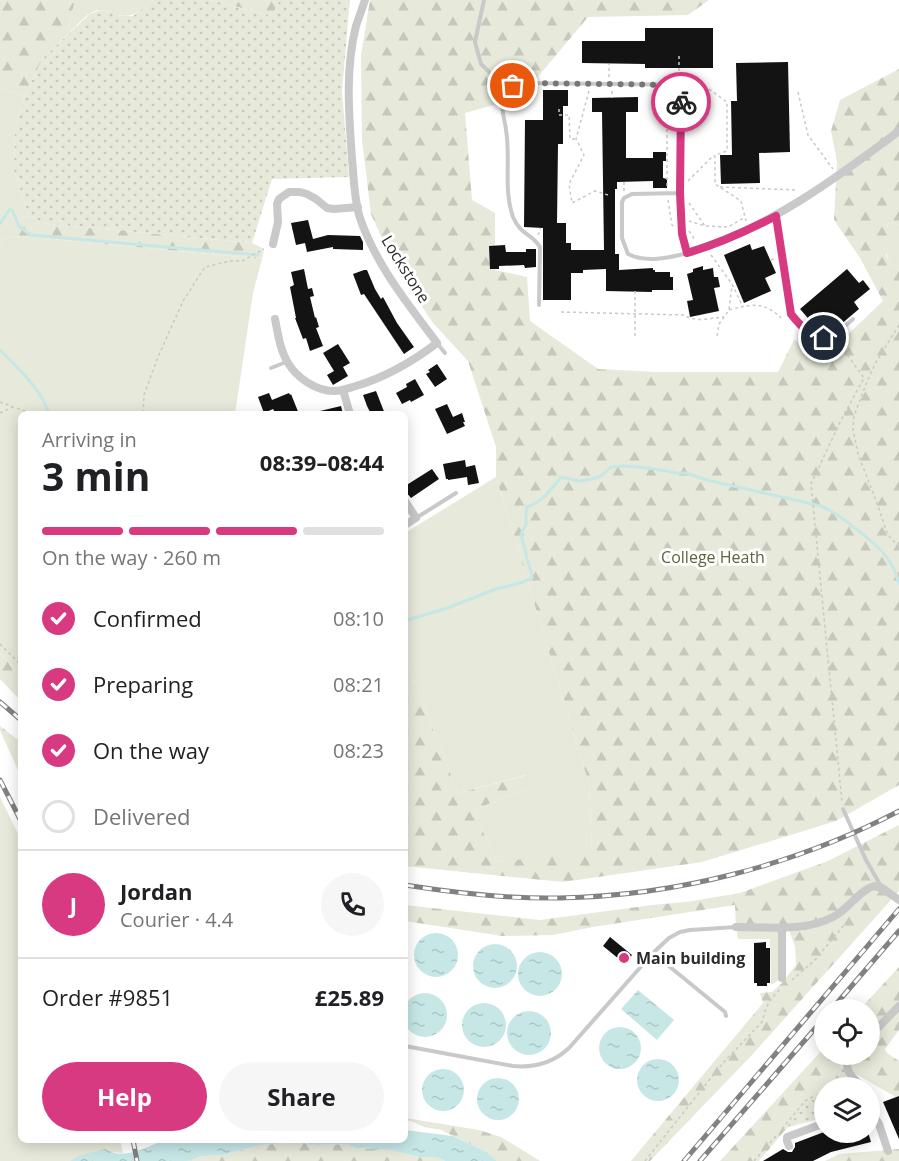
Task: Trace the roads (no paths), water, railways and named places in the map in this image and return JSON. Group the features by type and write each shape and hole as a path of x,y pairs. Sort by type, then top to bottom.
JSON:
{"street":[{"name":"Lockstone","path":"365,0 356,27 349,93 354,176 360,219 388,276 437,343"},
{"path":"687,253 701,245 735,236 776,216 835,173 899,131"},
{"path":"273,244 278,222 277,204 279,199 289,192 307,194 327,208 358,207"},
{"path":"275,319 287,362 299,377 330,391 343,390 379,378 403,366 437,343"},
{"path":"343,390 349,411"},
{"path":"408,506 416,518 408,523"},
{"path":"736,927 782,927 821,922 842,912 867,888 874,886 882,888 897,899"},
{"path":"782,927 785,980"},
{"path":"880,1026 899,1006"},
{"path":"789,1146 787,1137 814,1127"},
{"path":"880,1127 888,1151"}],"lane":[{"path":"484,0 475,42 481,64 508,90"},
{"path":"539,305 540,247 519,229 510,204 508,139 502,105 502,99 508,90 519,83 703,85"},
{"path":"680,85 680,193 682,234 687,253 659,259 641,258 628,254 622,237 624,198 632,194 680,193"},
{"path":"776,216 791,314 813,336 820,339 834,336 853,319"},
{"name":"Lockstone","path":"437,343 445,353"},
{"path":"271,368 287,362"},
{"path":"416,518 456,493"},
{"path":"843,809 866,860 882,888"},
{"path":"408,1048 513,1066 535,1066 547,1063 560,1056 580,1037 615,995 669,938 680,932 736,927"},
{"path":"653,953 725,1012 726,1016"}],"water":[{"path":"436,933 445,934 452,939 457,946 457,964 452,971 445,976 436,977 427,976 420,971 415,964 414,955 415,946 420,939 427,934"},
{"path":"495,944 504,945 511,950 516,957 516,975 511,982 504,987 495,988 486,987 479,982 474,975 473,966 474,957 479,950 486,945"},
{"path":"540,952 549,953 556,958 561,965 561,983 556,990 549,995 540,996 531,995 524,990 519,983 518,974 519,965 524,958 531,953"},
{"path":"638,990 674,1020 657,1040 621,1009"},
{"path":"425,993 441,999 447,1015 441,1031 425,1037 409,1031 409,999"},
{"path":"484,1003 493,1004 500,1009 505,1016 505,1034 500,1041 493,1046 484,1047 475,1046 468,1041 463,1034 462,1025 463,1016 468,1009 475,1004"},
{"path":"529,1011 538,1012 545,1017 550,1024 550,1042 545,1049 538,1054 529,1055 520,1054 513,1049 508,1042 507,1033 508,1024 513,1017 520,1012"},
{"path":"620,1027 635,1033 641,1048 635,1063 620,1069 605,1063 599,1048 605,1033"},
{"path":"658,1059 666,1060 673,1065 678,1072 678,1088 673,1095 666,1100 658,1101 650,1100 643,1095 638,1088 637,1080 638,1072 643,1065 650,1060"},
{"path":"443,1069 451,1070 458,1075 463,1082 463,1098 458,1105 451,1110 443,1111 435,1110 428,1105 423,1098 422,1090 423,1082 428,1075 435,1070"},
{"path":"498,1078 513,1084 519,1099 513,1114 498,1120 483,1114 477,1099 483,1084"},
{"path":"408,1130 453,1136 487,1152 497,1161 445,1161 436,1157 419,1157 390,1150 355,1148 347,1144 304,1143 408,1143"},
{"path":"157,1143 286,1143 261,1145 222,1155 201,1156 188,1161 70,1161 78,1156 105,1149 120,1154"}],"waterway":[{"path":"0,224 9,210 12,210 19,226 30,235 258,255"},
{"path":"0,350 40,394 48,411"},
{"path":"408,620 532,578 521,534 526,524 527,507 550,491 561,477 579,481 592,479 601,476 611,467 626,466 686,473 707,480 821,506 844,519 877,546 892,565 899,583"}],"railway":[{"path":"0,702 18,717"},
{"path":"0,780 18,815"},
{"path":"408,885 520,898 603,896 647,891 691,884 777,862 860,830 899,811"},
{"path":"684,1161 899,909"},
{"path":"840,999 899,931"},
{"path":"700,1161 814,1030"},
{"path":"134,1143 137,1161"}],"place":[{"name":"Main building","path":"624,958"}],"park label":[{"name":"College Heath","path":"713,557"}]}
